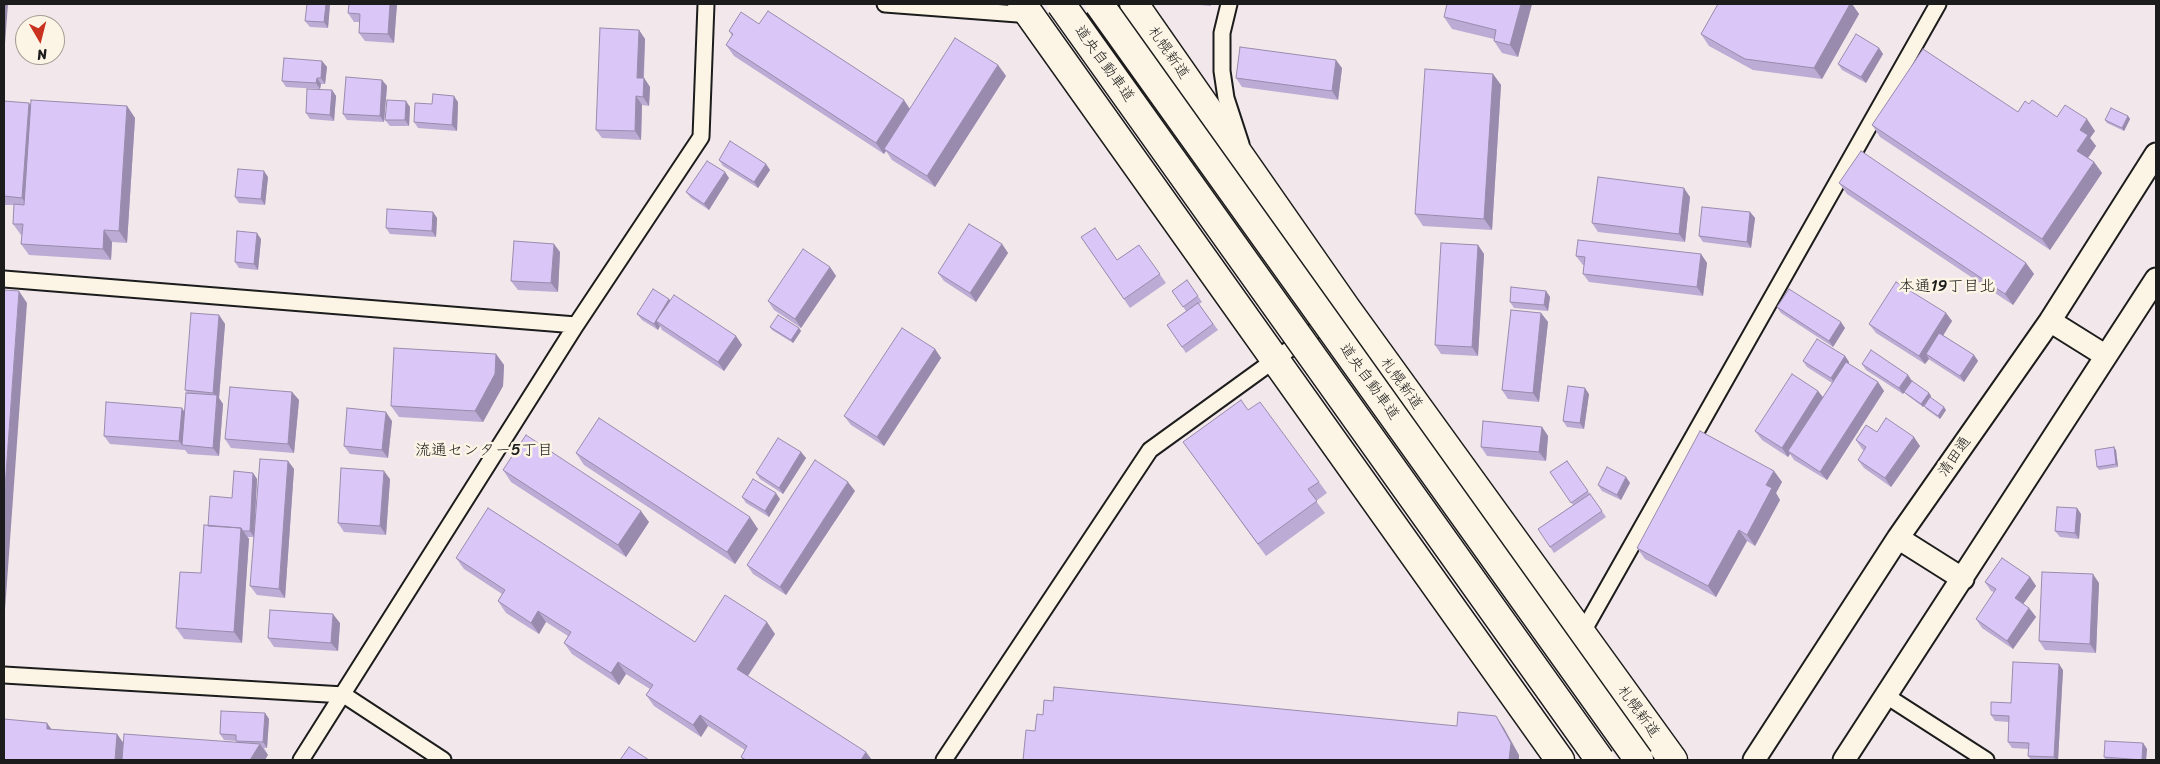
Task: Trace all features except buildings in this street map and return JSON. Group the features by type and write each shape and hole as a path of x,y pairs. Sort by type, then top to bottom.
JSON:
{"highway":[{"name":"道央自動車道","path":"1061,4 1600,760"},
{"name":"道央自動車道","path":"1099,4 1639,760"},
{"name":"札幌新道","path":"1134,4 1346,308 1673,760"},
{"path":"1026,10 1560,760"}],"street":[{"path":"301,760 344,695 576,325 701,137 706,4"},
{"path":"885,4 1026,10"},
{"path":"1229,4 1222,33 1222,71 1226,98 1249,168"},
{"path":"1581,635 1938,4"},
{"name":"清田通","path":"1754,760 1898,538 2050,322 2156,154"},
{"path":"4,278 576,325"},
{"path":"1844,760 2156,279"},
{"path":"944,760 1150,450 1346,308"},
{"path":"2050,322 2106,356"},
{"path":"1898,538 1962,579"},
{"path":"4,675 344,695 443,760"},
{"path":"1885,695 1986,760"}],"district":[{"name":"本通19丁目北","path":"1947,287"},
{"name":"流通センター5丁目","path":"484,451"}]}
